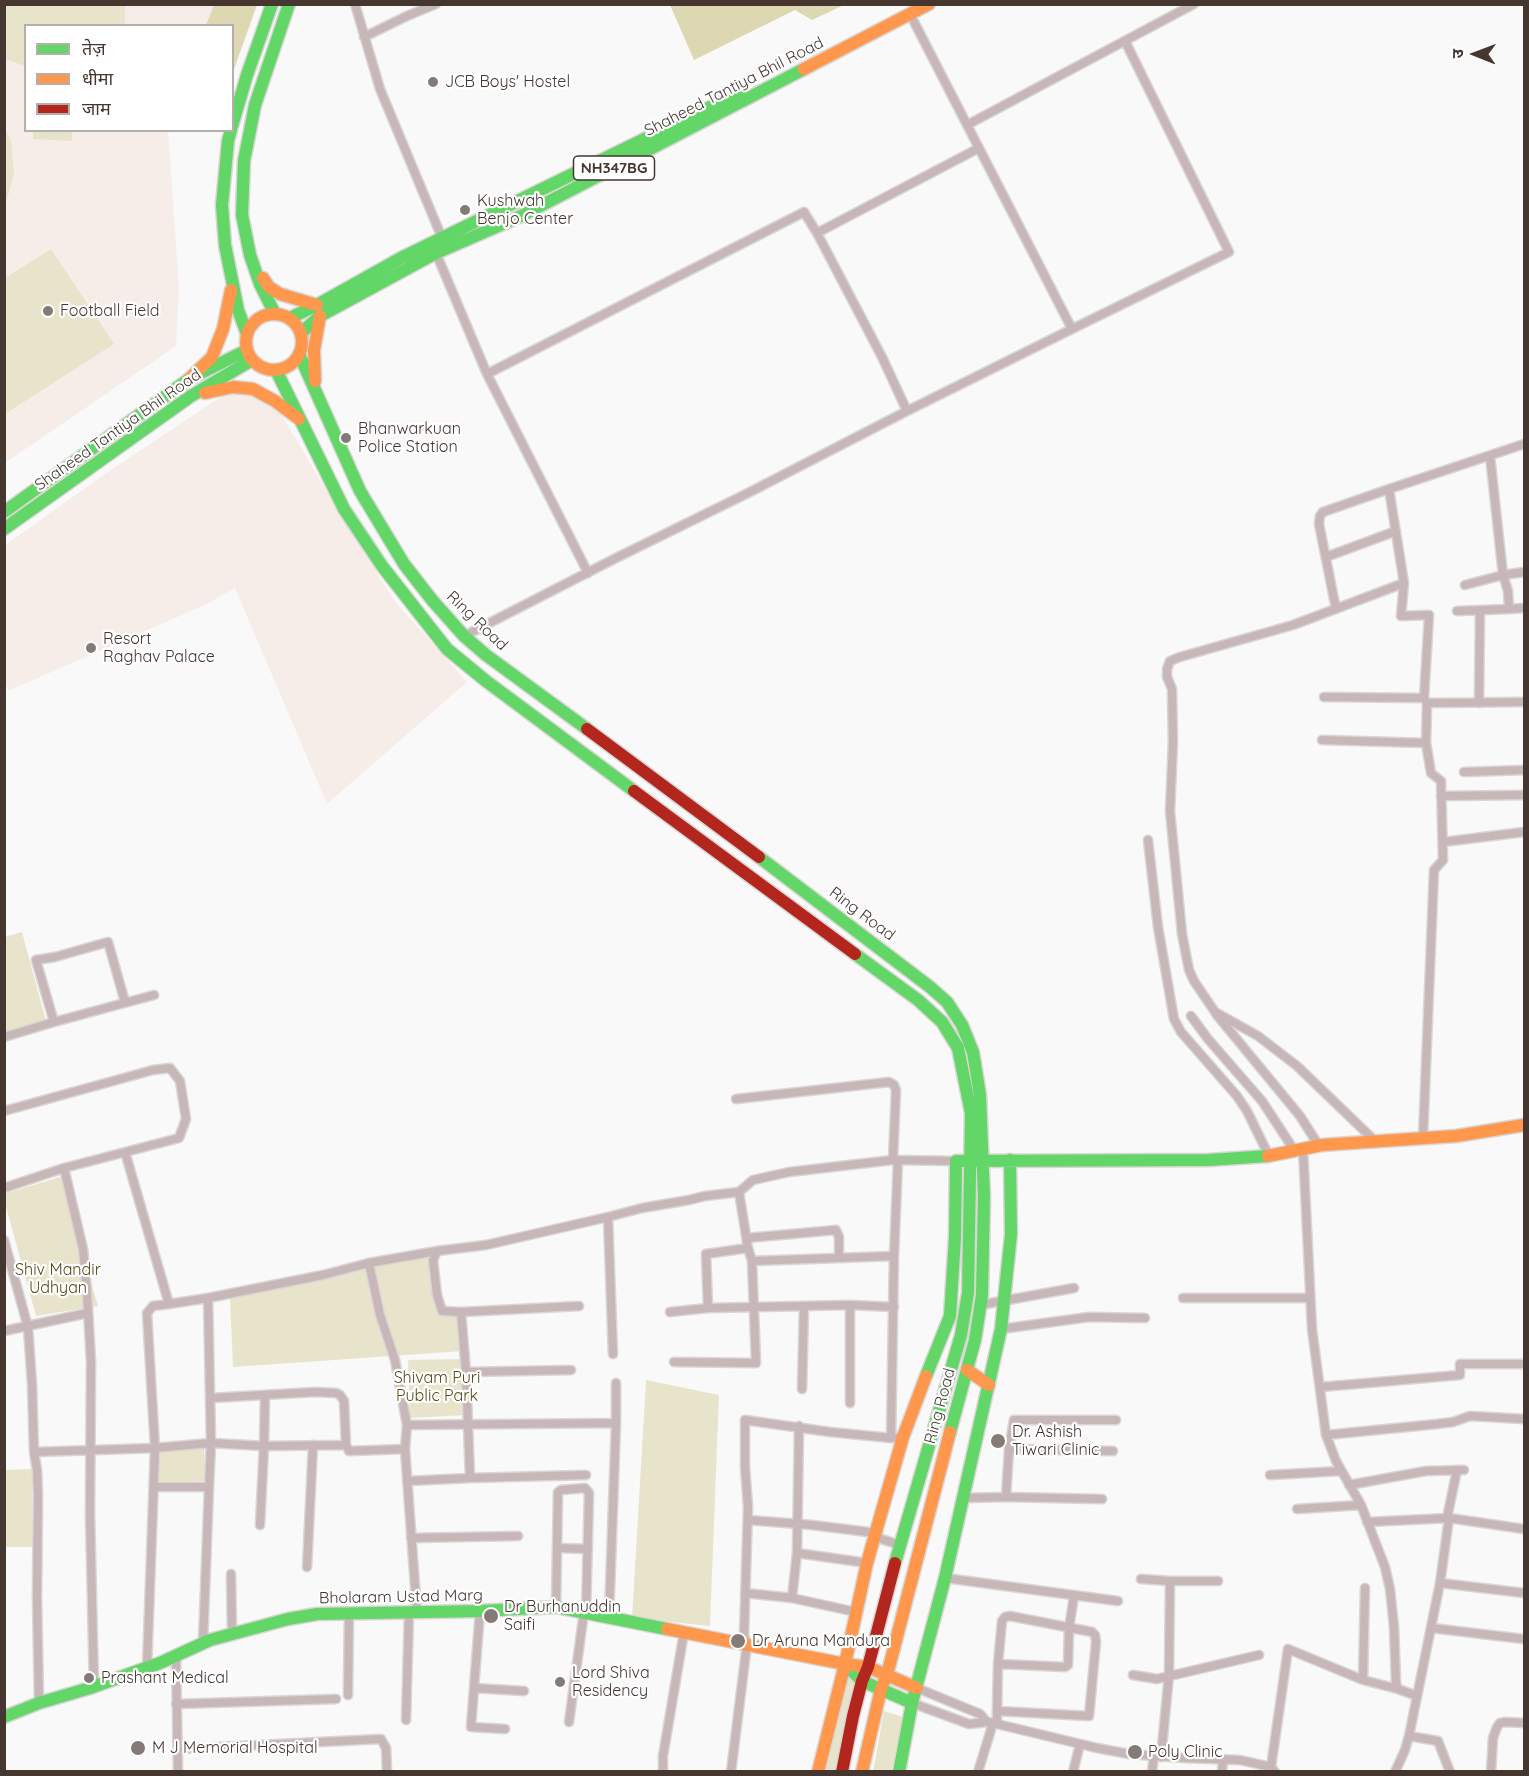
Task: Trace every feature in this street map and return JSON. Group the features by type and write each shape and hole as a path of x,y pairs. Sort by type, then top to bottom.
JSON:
{"main road":[{"path":"234,119 272,4"},
{"path":"275,314 260,284 250,255 242,215 244,161 255,105 289,4"},
{"name":"Shaheed Tantiya Bhil Road","path":"301,333 319,310 401,258 910,9 927,5"},
{"name":"Shaheed Tantiya Bhil Road","path":"290,318 319,310 436,253 520,216 910,9"},
{"path":"230,132 222,205 225,245 250,355 263,368 276,370 290,365 300,354 301,333 290,318 275,314 263,316 257,319 247,334"},
{"path":"244,161 249,231 254,256 262,278 269,287 280,294 319,310 314,350 316,392"},
{"path":"4,512 189,379 212,357 224,328 233,283"},
{"name":"Ring Road","path":"300,354 360,491 404,564 432,600 465,636 486,655 762,859 930,987 947,1002 962,1025 973,1052 980,1095 968,1293 961,1335 900,1545 868,1667 862,1681"},
{"path":"189,379 250,355"},
{"name":"Shaheed Tantiya Bhil Road","path":"4,529 250,355"},
{"name":"Ring Road","path":"276,370 344,509 382,566 447,649 486,681 918,1000 942,1022 958,1048 971,1113 984,1208 980,1305 975,1340 887,1675 881,1689"},
{"path":"191,396 233,387 253,389 275,401 299,419"},
{"path":"29,495 38,505"},
{"path":"818,1772 897,1438 916,1400 950,1316 955,1237 956,1161 1209,1160 1269,1156 1319,1146 1456,1136 1524,1125"},
{"path":"899,1772 912,1703 945,1578 1001,1329 1011,1234 1010,1160"},
{"path":"967,1370 989,1385"},
{"name":"Bholaram Ustad Marg","path":"4,1717 147,1667 204,1643 288,1619 317,1614 413,1613 556,1607 868,1667 916,1688"},
{"path":"845,1664 862,1681 912,1703"},
{"path":"842,1772 862,1681"},
{"path":"862,1772 881,1689"}],"street":[{"path":"355,4 380,89 442,238"},
{"path":"364,37 436,4"},
{"path":"967,125 1194,4"},
{"path":"910,9 1072,329"},
{"path":"465,636 748,494 907,411 1229,252 1125,41"},
{"path":"818,233 979,148"},
{"path":"487,374 804,212 818,233 907,411"},
{"path":"436,253 487,374 588,573"},
{"path":"1336,609 1319,524 1323,512 1524,444"},
{"path":"1490,456 1509,609"},
{"path":"1389,489 1404,583 1401,616 1429,615 1426,743 1431,773 1441,781 1443,860 1434,870 1423,1138"},
{"path":"1326,557 1395,531"},
{"path":"1466,585 1524,572"},
{"path":"1319,1146 1300,1116 1223,1024 1192,976 1182,934 1170,811 1173,742 1172,689 1167,677 1167,669 1170,661 1180,657 1293,625 1404,583"},
{"path":"1457,611 1524,608"},
{"path":"1479,703 1480,610"},
{"path":"1323,697 1479,703 1524,702"},
{"path":"1322,740 1426,743"},
{"path":"1464,772 1524,770"},
{"path":"1441,796 1524,795"},
{"path":"1443,842 1524,832"},
{"path":"1149,840 1158,927 1174,1019 1181,1032 1237,1096 1269,1156"},
{"path":"54,1022 36,960 108,942 125,1002"},
{"path":"4,1037 154,995"},
{"path":"1215,1012 1258,1036 1297,1066 1375,1141"},
{"path":"1191,1016 1299,1149 1312,1329 1326,1435 1336,1461 1361,1505 1385,1567 1390,1589 1398,1689"},
{"path":"4,1111 153,1070 170,1068 180,1081 186,1119 179,1138 64,1168 4,1188"},
{"path":"731,1772 747,1644 744,1636 748,1520 745,1420 830,1432 897,1438 894,1307 896,1090 894,1085 889,1082 736,1099"},
{"path":"125,1152 169,1304"},
{"path":"147,1667 155,1448 147,1313 153,1306 208,1298 323,1275 369,1263 486,1245 642,1208 739,1192 753,1180 789,1172 896,1160 956,1161"},
{"path":"64,1168 83,1249 91,1362 90,1526 94,1686"},
{"path":"674,1362 756,1363 752,1261 739,1192"},
{"path":"608,1216 613,1354"},
{"path":"747,1238 836,1230 839,1237 839,1257"},
{"path":"4,1240 27,1327 32,1384 38,1495 39,1703"},
{"path":"708,1308 706,1254 748,1248"},
{"path":"437,1251 433,1260 442,1311 579,1306"},
{"path":"752,1261 894,1256"},
{"path":"369,1263 380,1315 395,1360 407,1425 405,1449 413,1613 406,1720"},
{"path":"980,1305 1074,1288"},
{"path":"204,1643 211,1443 208,1298"},
{"path":"1183,1298 1310,1298"},
{"path":"850,1305 850,1403"},
{"path":"670,1312 754,1306 894,1307"},
{"path":"802,1389 804,1306"},
{"path":"462,1312 470,1478"},
{"path":"4,1330 88,1313"},
{"path":"1001,1329 1089,1317 1145,1318"},
{"path":"1321,1387 1460,1375 1460,1364 1524,1364"},
{"path":"466,1372 571,1370"},
{"path":"609,1617 616,1383"},
{"path":"211,1398 315,1392 336,1393 344,1401 346,1445 350,1451 405,1449"},
{"path":"260,1525 265,1396"},
{"path":"1326,1435 1453,1422 1470,1416 1524,1419"},
{"path":"1006,1497 1012,1423 1017,1419 1116,1420"},
{"path":"407,1425 616,1423"},
{"path":"792,1598 795,1581 799,1426"},
{"path":"34,1452 155,1448 211,1443 264,1446 346,1445"},
{"path":"307,1567 313,1445"},
{"path":"1009,1449 1113,1451"},
{"path":"1349,1485 1426,1471 1461,1470 1448,1518 1440,1583 1409,1736 1395,1772"},
{"path":"1270,1474 1341,1471"},
{"path":"407,1481 586,1475"},
{"path":"154,1487 209,1488"},
{"path":"556,1607 558,1492 585,1488 589,1493 585,1612 569,1722"},
{"path":"963,1498 1102,1499"},
{"path":"1298,1509 1361,1505"},
{"path":"1367,1522 1448,1518 1524,1529"},
{"path":"748,1520 875,1535 900,1545"},
{"path":"411,1538 518,1536"},
{"path":"557,1548 588,1549"},
{"path":"796,1553 867,1563"},
{"path":"231,1574 232,1634"},
{"path":"945,1578 1118,1601"},
{"path":"1141,1580 1218,1581"},
{"path":"1152,1772 1157,1756 1168,1675 1170,1581"},
{"path":"1440,1583 1524,1593"},
{"path":"1363,1680 1365,1588"},
{"path":"745,1593 792,1598 856,1611"},
{"path":"998,1664 1065,1667 1068,1665 1069,1628 1074,1596"},
{"path":"480,1611 471,1726 505,1729"},
{"path":"348,1695 349,1614"},
{"path":"978,1772 997,1711 998,1664 1002,1621 1005,1617 1010,1616 1092,1632 1095,1635 1089,1716 997,1711"},
{"path":"1431,1628 1524,1639"},
{"path":"663,1772 663,1756 684,1632"},
{"path":"912,1703 969,1724 992,1723 1129,1754 1240,1760 1261,1768 1273,1769 1288,1649 1363,1680 1417,1696"},
{"path":"1133,1675 1157,1679 1259,1655"},
{"path":"176,1656 178,1772"},
{"path":"474,1688 524,1691"},
{"path":"916,1688 980,1714 992,1723"},
{"path":"176,1704 336,1699"},
{"path":"1491,1772 1493,1738 1497,1727 1500,1723 1506,1722 1524,1723"},
{"path":"1409,1736 1438,1741 1450,1772"},
{"path":"178,1749 381,1739 386,1748 387,1772"},
{"path":"1073,1772 1080,1744"},
{"path":"1222,1772 1223,1759"}],"shaded area":[{"path":"5,5 214,5 206,24 24,24 24,132 168,132 179,288 176,346 5,463"},
{"path":"214,5 257,5 234,69 234,24 206,24"},
{"path":"670,5 844,5 812,20 795,10 694,60"},
{"path":"228,392 270,395 352,534 396,603 467,682 327,804 235,588 207,604 8,691 4,675 4,546 105,474"}],"green space":[{"path":"5,4 125,5 125,24 24,24 24,66 5,59"},
{"path":"4,127 11,141 14,174 5,206"},
{"path":"33,132 72,132 72,141 33,139"},
{"name":"Football Field","path":"51,249 114,344 5,414 5,278"},
{"path":"22,932 46,1021 5,1032 5,937"},
{"name":"Shiv Mandir Udhyan","path":"60,1177 98,1306 36,1316 4,1194"},
{"path":"429,1256 437,1311 459,1318 463,1351 233,1367 230,1297"},
{"name":"Shivam Puri Public Park","path":"464,1359 466,1415 410,1418 408,1360"},
{"path":"646,1380 719,1395 710,1626 632,1618"},
{"path":"204,1448 206,1481 157,1483 156,1450"},
{"path":"32,1469 33,1547 5,1547 5,1470"},
{"path":"847,1677 856,1684 838,1771 824,1772"},
{"path":"884,1711 903,1717 891,1771 873,1772"}],"traffic: fast":[{"path":"234,119 272,4"},
{"path":"275,314 260,284 250,255 242,215 244,161 255,105 289,4"},
{"path":"301,333 320,316 436,253 521,216 804,69"},
{"path":"290,318 401,258 741,92"},
{"path":"230,132 222,205 225,245 238,310 247,334"},
{"path":"4,512 189,379 247,350"},
{"path":"299,354 360,491 404,564 464,636 486,655 587,729"},
{"path":"4,529 191,396 252,360"},
{"path":"276,370 344,509 382,566 447,649 486,681 634,791"},
{"path":"759,857 947,1002 962,1025 973,1052 980,1095 984,1197 982,1295 975,1340 950,1432"},
{"path":"855,954 918,1000 942,1022 958,1048 971,1113 968,1293 961,1335 895,1563"},
{"path":"926,1376 950,1316 955,1237 956,1161 1209,1160 1268,1156"},
{"path":"899,1772 912,1703 945,1578 1001,1329 1011,1234 1010,1160"},
{"path":"4,1717 160,1663 210,1640 288,1619 317,1614 556,1607 667,1629"},
{"path":"845,1664 862,1681 912,1703"}],"traffic: slow":[{"path":"804,69 929,4"},
{"path":"263,278 269,287 280,294 317,305"},
{"path":"189,379 212,357 223,329 231,290"},
{"path":"269,314 279,314 294,322 300,331 302,342 300,353 294,362 279,370 269,370 258,365 251,358 246,347 246,337 251,326 258,319 269,314"},
{"path":"315,381 314,350 320,316"},
{"path":"205,393 233,387 253,389 275,401 299,419"},
{"path":"1268,1156 1322,1145 1456,1136 1524,1125"},
{"path":"967,1370 989,1385"},
{"path":"818,1772 867,1563 903,1437 926,1376"},
{"path":"862,1772 881,1689 887,1675 950,1432"},
{"path":"667,1629 868,1667 917,1688"}],"traffic: jam":[{"path":"587,729 759,857"},
{"path":"634,791 855,954"},
{"path":"842,1772 853,1716 895,1563"}],"place":[{"name":"JCB Boys' Hostel","path":"433,82"},
{"name":"Kushwah Benjo Center","path":"465,210"},
{"name":"Football Field","path":"48,311"},
{"name":"Bhanwarkuan Police Station","path":"346,438"},
{"name":"Resort Raghav Palace","path":"91,648"},
{"name":"Dr. Ashish Tiwari Clinic","path":"998,1441"},
{"name":"Dr Burhanuddin Saifi","path":"491,1616"},
{"name":"Dr Aruna Mandura","path":"738,1641"},
{"name":"Prashant Medical","path":"89,1678"},
{"name":"Lord Shiva Residency","path":"560,1682"},
{"name":"M J Memorial Hospital","path":"138,1748"},
{"name":"Poly Clinic","path":"1135,1752"}]}
